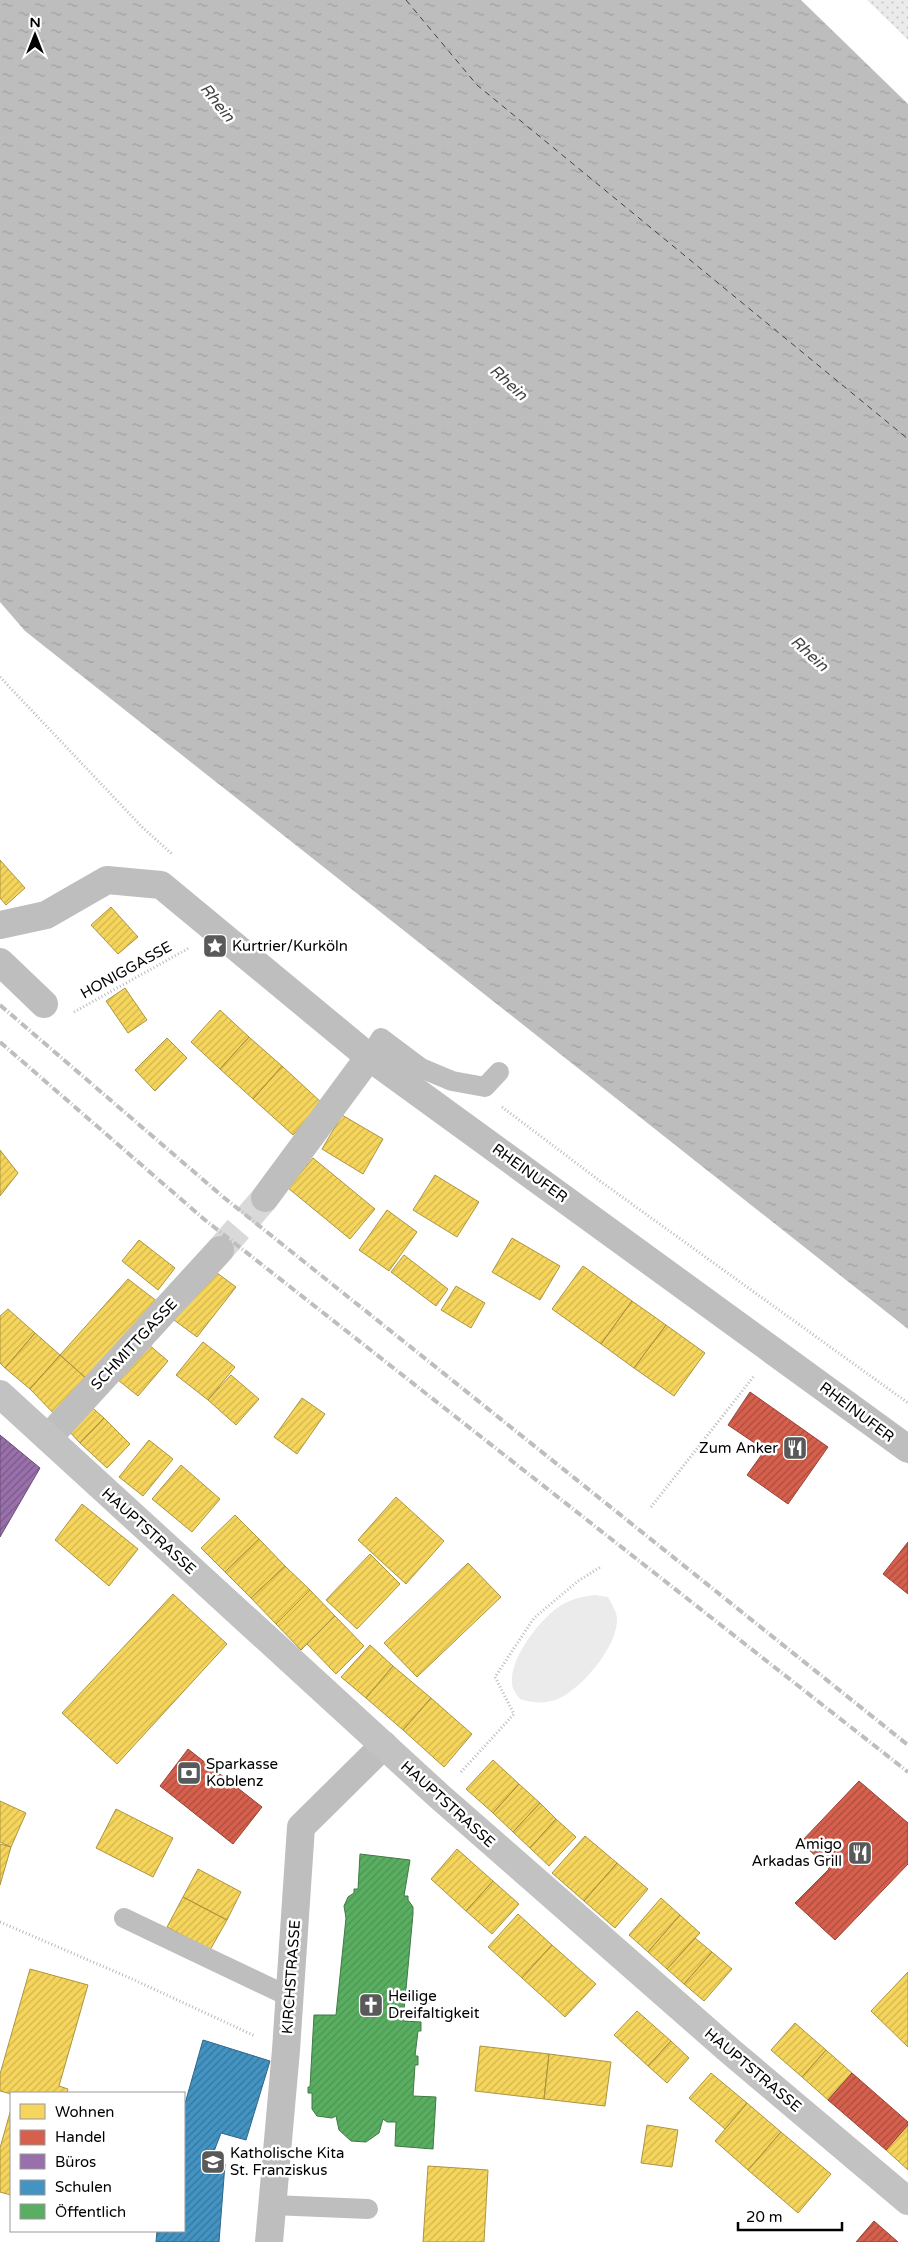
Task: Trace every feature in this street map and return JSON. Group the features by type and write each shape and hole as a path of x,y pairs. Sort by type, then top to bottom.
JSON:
{"main road":[{"name":"HAUPTSTRASSE","path":"0,1394 439,1796 730,2051 908,2200"}],"street":[{"name":"RHEINUFER","path":"0,925 46,916 107,880 161,885 369,1057 908,1449"},
{"path":"0,962 44,1004"},
{"path":"265,1198 369,1057"},
{"name":"SCHMITTGASSE","path":"48,1438 220,1250"},
{"name":"KIRCHSTRASSE","path":"269,2242 286,2050 301,1828 384,1745"}],"lane":[{"path":"369,1057 381,1038 421,1068 452,1081 485,1087 499,1072"},
{"path":"124,1918 290,1997"},
{"path":"272,2205 368,2209"}],"path":[{"path":"0,677 141,826 177,859"},
{"name":"HONIGGASSE","path":"44,1004 68,1015 218,932"},
{"path":"469,1084 908,1403"},
{"path":"651,1507 774,1350"},
{"path":"439,1796 514,1714 496,1677 534,1618 578,1581 602,1566"},
{"path":"0,1922 130,1978 286,2050"}],"shaded area":[{"path":"867,0 908,0 908,40"},
{"path":"595,1595 608,1597 617,1615 615,1633 596,1667 577,1686 558,1699 539,1702 520,1699 513,1687 513,1672 516,1661 530,1637 547,1616 565,1603"}],"water":[{"name":"Rhein","path":"0,0 801,0 908,104 908,1329 25,631 0,602"}],"building: Wohnen":[{"path":"0,860 25,888 6,905 0,898"},
{"path":"111,907 138,937 118,954 91,925"},
{"path":"125,988 147,1020 128,1033 106,1001"},
{"path":"220,1010 249,1037 220,1069 191,1042"},
{"path":"249,1037 282,1066 253,1099 220,1069"},
{"path":"167,1038 187,1058 155,1091 135,1070"},
{"path":"282,1066 322,1103 293,1135 253,1099"},
{"path":"342,1115 383,1139 363,1174 322,1149"},
{"path":"0,1150 18,1173 0,1196"},
{"path":"313,1158 375,1209 350,1239 288,1188"},
{"path":"435,1175 479,1202 457,1237 413,1210"},
{"path":"387,1210 417,1232 389,1271 359,1250"},
{"path":"512,1238 560,1266 540,1300 492,1272"},
{"path":"139,1240 175,1268 158,1290 122,1261"},
{"path":"404,1255 448,1289 436,1306 391,1272"},
{"path":"583,1266 632,1301 601,1344 552,1309"},
{"path":"213,1270 236,1287 197,1337 174,1320"},
{"path":"128,1279 158,1302 88,1380 60,1355"},
{"path":"456,1286 485,1303 471,1328 441,1310"},
{"path":"632,1301 666,1325 634,1368 601,1344"},
{"path":"8,1309 35,1333 5,1368 0,1363 0,1316"},
{"path":"666,1325 705,1353 674,1396 634,1368"},
{"path":"35,1333 60,1355 30,1389 5,1368"},
{"path":"203,1342 235,1367 208,1400 176,1375"},
{"path":"148,1344 168,1361 138,1396 118,1380"},
{"path":"60,1355 88,1380 58,1418 30,1389"},
{"path":"231,1375 259,1399 236,1425 208,1400"},
{"path":"302,1398 325,1414 297,1454 274,1437"},
{"path":"87,1403 104,1418 80,1443 65,1427"},
{"path":"104,1418 130,1444 107,1468 80,1443"},
{"path":"149,1440 173,1459 143,1496 119,1477"},
{"path":"181,1465 220,1499 192,1532 152,1499"},
{"path":"396,1497 444,1541 406,1584 358,1540"},
{"path":"82,1504 138,1549 109,1586 55,1540"},
{"path":"235,1515 259,1539 225,1572 201,1548"},
{"path":"259,1539 285,1566 251,1598 225,1572"},
{"path":"370,1554 400,1584 357,1629 326,1600"},
{"path":"468,1563 501,1597 417,1677 384,1643"},
{"path":"285,1566 310,1590 276,1624 251,1598"},
{"path":"310,1590 335,1616 301,1650 276,1624"},
{"path":"173,1594 227,1644 117,1764 62,1713"},
{"path":"335,1616 364,1646 336,1674 307,1644"},
{"path":"370,1645 393,1666 366,1698 341,1677"},
{"path":"393,1666 431,1698 403,1730 366,1698"},
{"path":"431,1698 472,1734 444,1767 403,1730"},
{"path":"493,1760 519,1784 493,1813 466,1789"},
{"path":"519,1784 540,1803 513,1832 493,1813"},
{"path":"0,1801 26,1813 11,1847 0,1842"},
{"path":"540,1803 556,1819 530,1848 513,1832"},
{"path":"116,1809 173,1838 153,1877 96,1848"},
{"path":"556,1819 576,1837 549,1866 530,1848"},
{"path":"585,1836 617,1863 584,1901 552,1873"},
{"path":"0,1844 11,1847 0,1885"},
{"path":"457,1849 493,1881 466,1911 431,1879"},
{"path":"617,1863 648,1889 615,1928 584,1901"},
{"path":"198,1869 241,1892 227,1920 183,1897"},
{"path":"493,1881 519,1904 492,1934 466,1911"},
{"path":"183,1897 227,1920 210,1950 167,1927"},
{"path":"661,1898 680,1915 648,1952 629,1935"},
{"path":"518,1914 552,1945 522,1978 488,1947"},
{"path":"680,1915 700,1933 667,1969 648,1952"},
{"path":"695,1938 712,1952 684,1984 667,1969"},
{"path":"552,1945 596,1984 565,2017 522,1978"},
{"path":"712,1952 732,1969 704,2001 684,1984"},
{"path":"30,1969 88,1985 59,2086 68,2089 67,2092 10,2092 10,2094 0,2091 0,2074"},
{"path":"908,1972 908,2047 871,2011"},
{"path":"637,2011 671,2041 648,2066 614,2035"},
{"path":"795,2023 826,2050 802,2077 771,2050"},
{"path":"671,2041 689,2058 667,2083 648,2066"},
{"path":"480,2046 549,2054 544,2099 475,2091"},
{"path":"826,2050 852,2073 828,2100 802,2077"},
{"path":"549,2054 611,2062 605,2106 544,2099"},
{"path":"711,2073 747,2103 725,2129 689,2098"},
{"path":"747,2103 781,2132 748,2170 715,2141"},
{"path":"10,2113 10,2195 0,2192 0,2148"},
{"path":"647,2125 678,2130 672,2167 641,2163"},
{"path":"908,2125 908,2170 886,2150"},
{"path":"781,2132 831,2174 798,2213 748,2170"},
{"path":"428,2166 488,2170 484,2242 423,2242"}],"building: Handel":[{"name":"Zum Anker","path":"750,1392 828,1447 788,1504 747,1475 765,1450 728,1425"},
{"path":"908,1542 908,1594 883,1574"},
{"path":"188,1749 262,1807 233,1844 160,1786"},
{"name":"Amigo Arkadas Grill","path":"859,1781 908,1823 908,1864 835,1940 795,1903 829,1869 801,1842"},
{"path":"852,2073 908,2122 908,2125 886,2150 828,2100"},
{"path":"874,2221 898,2242 856,2242"}],"building: Büros":[{"path":"0,1435 40,1468 0,1537"}],"building: Schulen":[{"path":"203,2040 270,2061 246,2140 221,2133 210,2162 225,2164 219,2242 156,2242 157,2232 185,2232 185,2103"}],"building: Öffentlich":[{"name":"Heilige Dreifaltigkeit","path":"360,1854 410,1860 404,1896 408,1896 408,1900 413,1907 413,1914 403,2021 421,2022 421,2031 418,2031 415,2056 418,2056 418,2065 415,2065 413,2096 436,2097 433,2149 395,2146 396,2122 387,2122 383,2119 379,2133 366,2142 351,2141 339,2130 336,2116 332,2118 317,2116 312,2109 312,2093 308,2093 308,2087 310,2087 314,2015 336,2015 346,1918 344,1906 348,1897 354,1893 354,1889 358,1889"}],"ferry route":[{"path":"406,0 477,85 908,439"}],"tunnel":[{"path":"220,1250 265,1198"}],"railway":[{"path":"0,1005 222,1196 908,1745"},
{"path":"0,1042 205,1220 908,1772"}],"place":[{"name":"Kurtrier/Kurköln","path":"215,946"},
{"name":"Zum Anker","path":"795,1448"},
{"name":"Sparkasse Koblenz","path":"189,1773"},
{"name":"Amigo Arkadas Grill","path":"860,1853"},
{"name":"Heilige Dreifaltigkeit","path":"371,2005"},
{"name":"Katholische Kita St. Franziskus","path":"213,2162"}]}
